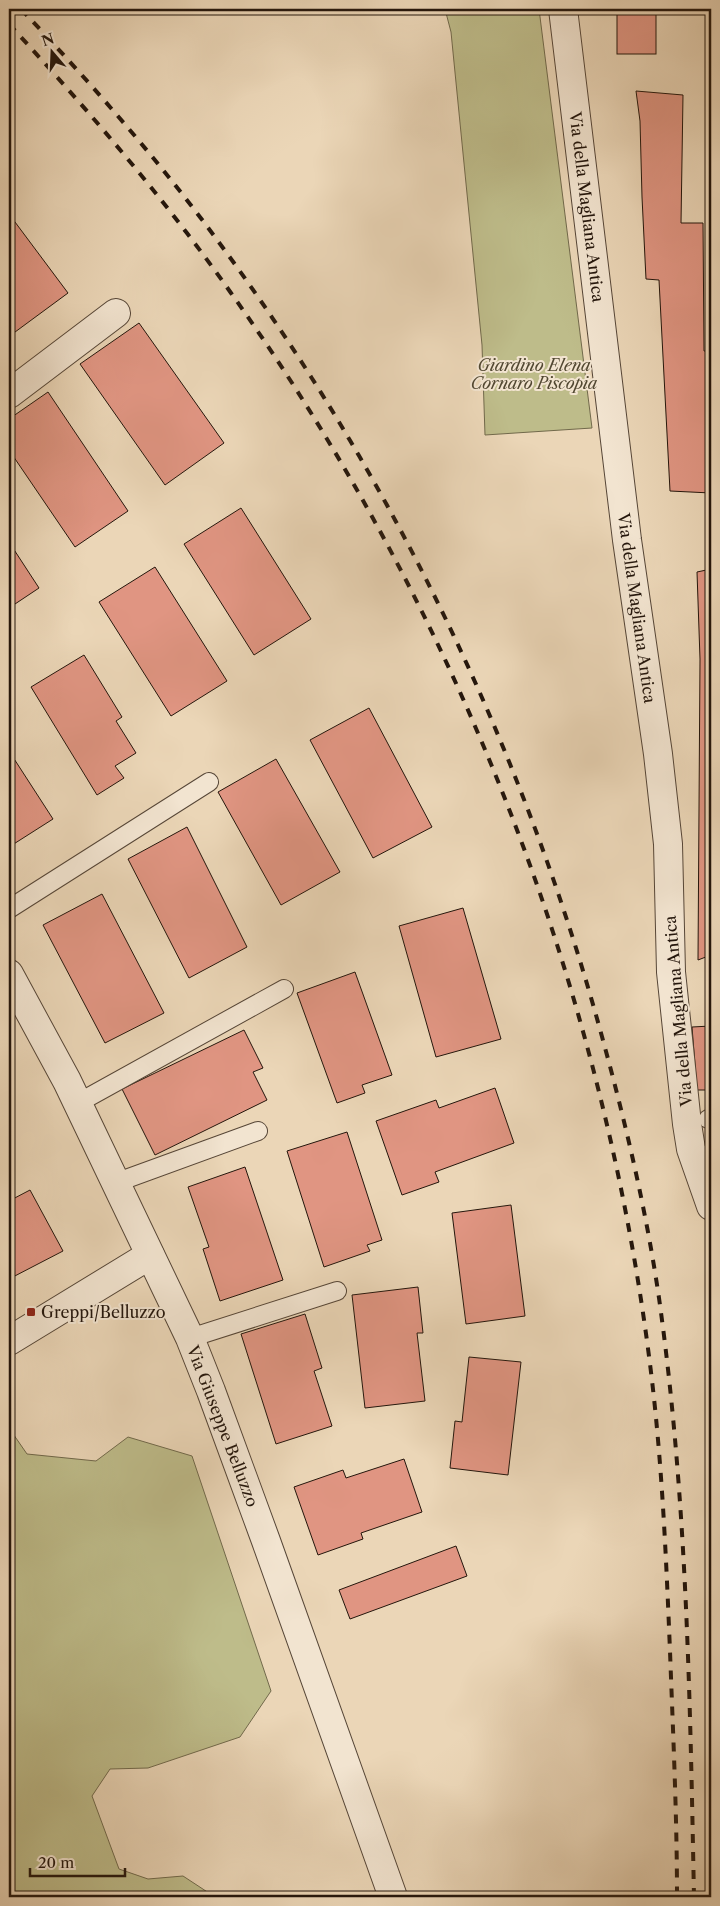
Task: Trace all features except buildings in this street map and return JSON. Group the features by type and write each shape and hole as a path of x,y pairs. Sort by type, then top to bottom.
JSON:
{"street":[{"name":"Via della Magliana Antica","path":"563,9 627,540 658,754 668,844 672,972 687,1124 691,1148 711,1206"},
{"path":"9,394 116,313"},
{"name":"Via Giuseppe Belluzzo","path":"9,974 78,1104 190,1338 259,1523 393,1897"},
{"path":"9,1341 150,1255"}],"lane":[{"path":"9,908 209,782"},
{"path":"78,1104 284,989"},
{"path":"115,1183 258,1131"},
{"path":"190,1338 337,1291"}],"green space":[{"name":"Giardino Elena Cornaro Piscopia","path":"445,9 539,9 592,428 485,435 482,345 451,32"},
{"path":"9,1428 27,1454 96,1461 128,1437 192,1456 271,1691 240,1737 148,1768 110,1769 92,1796 119,1869 148,1879 183,1876 215,1897 9,1897"}],"railway":[{"path":"21,9 69,60 182,193 268,311 329,405 385,501 436,600 483,701 526,804 563,908 596,1015 615,1085 640,1191 659,1298 676,1447 686,1597 694,1897"},
{"path":"9,24 68,89 179,223 231,293 311,413 384,539 449,669 507,803 555,940 596,1079 627,1221 650,1364 658,1435 665,1543 675,1774 677,1897"}],"place":[{"name":"Greppi/Belluzzo","path":"31,1312"}]}
